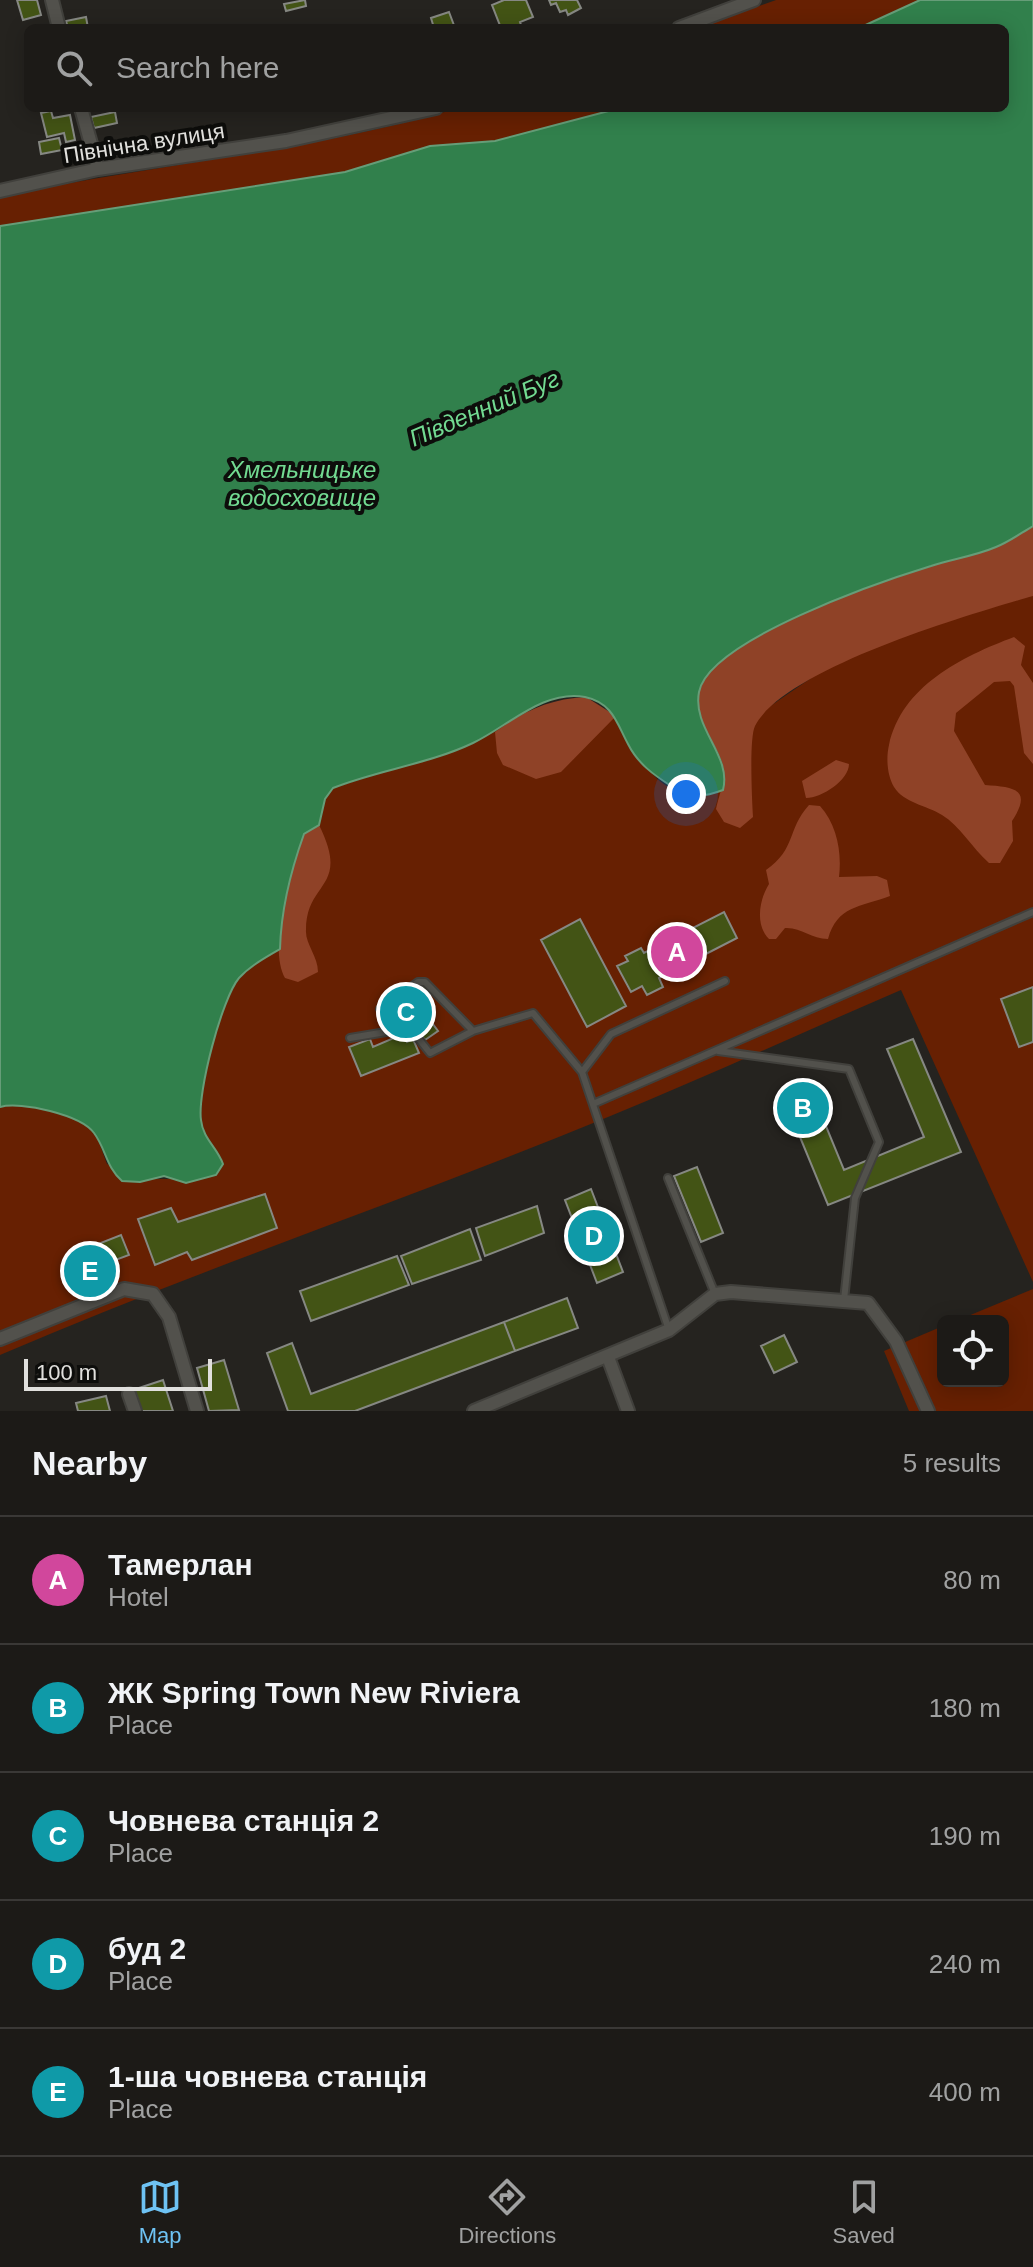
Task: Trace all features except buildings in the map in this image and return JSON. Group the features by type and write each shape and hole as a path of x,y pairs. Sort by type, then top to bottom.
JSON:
{"street":[{"path":"52,0 58,24"},
{"path":"690,24 754,0"},
{"path":"82,112 98,169"},
{"name":"Північна вулиця","path":"0,191 98,169 286,141 418,112"},
{"path":"0,1339 124,1289 153,1294 169,1317 197,1411"},
{"path":"474,1411 669,1330 715,1294 772,1293 868,1303 896,1341 928,1411"},
{"path":"608,1357 628,1411"},
{"path":"129,1394 135,1411"}],"lane":[{"path":"593,1104 1033,912"},
{"path":"582,1072 611,1034 725,981"},
{"path":"380,1009 418,982 425,982 473,1031"},
{"path":"350,1038 410,1028 430,1053 473,1031 533,1013 582,1072 669,1330"},
{"path":"714,1050 849,1069 879,1142 855,1198 844,1300"},
{"path":"668,1178 715,1294"}],"shaded area":[{"path":"776,0 920,0 868,24 710,24"},
{"path":"444,112 605,112 495,141 430,146 345,172 0,226 0,197 288,147"},
{"path":"1033,526 1033,1282 901,990 608,1117 151,1293 0,1355 0,1107 36,1108 78,1121 95,1134 107,1164 156,1179 178,1179 220,1156 205,1134 201,1112 218,1026 240,978 280,949 281,921 322,816 325,799 333,788 470,745 524,711 616,716 644,764 669,788 685,794 702,795 722,790 712,746"},
{"path":"1033,526 1033,596 882,646 802,684 773,704 753,733 753,817 740,828 724,822 716,809 723,780 722,762 698,708 700,688 714,668 769,630 804,613 876,585 988,550"},
{"path":"1014,637 1025,646 1021,665 1033,683 1033,764 1024,753 1014,686 1010,681 994,682 956,713 954,731 985,785 1012,789 1020,796 1021,802 1012,821 1013,841 1000,863 989,863 948,820 898,792 889,772 888,750 896,724 920,690 955,664"},
{"path":"586,697 616,716 561,772 536,779 503,765 497,753 495,732 538,707"},
{"path":"836,760 849,764 845,776 827,791 806,798 802,781"},
{"path":"809,805 820,806 834,830 840,858 839,877 877,876 887,880 890,896 851,909 837,920 828,939 785,928 776,939 769,939 760,920 763,897 769,884 766,870 783,854"},
{"path":"319,825 328,846 329,873 308,914 306,930 318,972 298,982 285,978 280,964 280,927 288,885 304,833"},
{"path":"1033,1289 1033,1411 909,1411 884,1351 937,1329 937,1387 1009,1387 1009,1315 970,1315"}],"water":[{"name":"Хмельницьке водосховище","path":"920,0 1033,0 1033,526 988,550 907,574 800,615 733,652 710,672 699,692 698,705 722,765 723,790 696,796 671,786 637,757 608,709 594,700 570,696 526,711 456,750 333,788 325,799 319,825 304,834 299,848 285,905 280,949 239,978 218,1025 201,1107 204,1132 223,1164 216,1175 186,1183 164,1176 140,1182 122,1181 87,1126 50,1111 22,1106 0,1107 0,226 345,172 430,146 495,141 605,112 1009,112 1009,24 868,24"}],"place":[{"name":"Тамерлан","path":"677,952"},
{"name":"Човнева станція 2","path":"406,1012"},
{"name":"ЖК Spring Town New Riviera","path":"803,1108"},
{"name":"буд 2","path":"594,1236"},
{"name":"1-ша човнева станція","path":"90,1271"}],"water label":[{"name":"Південний Буг","path":"484,408"}]}
